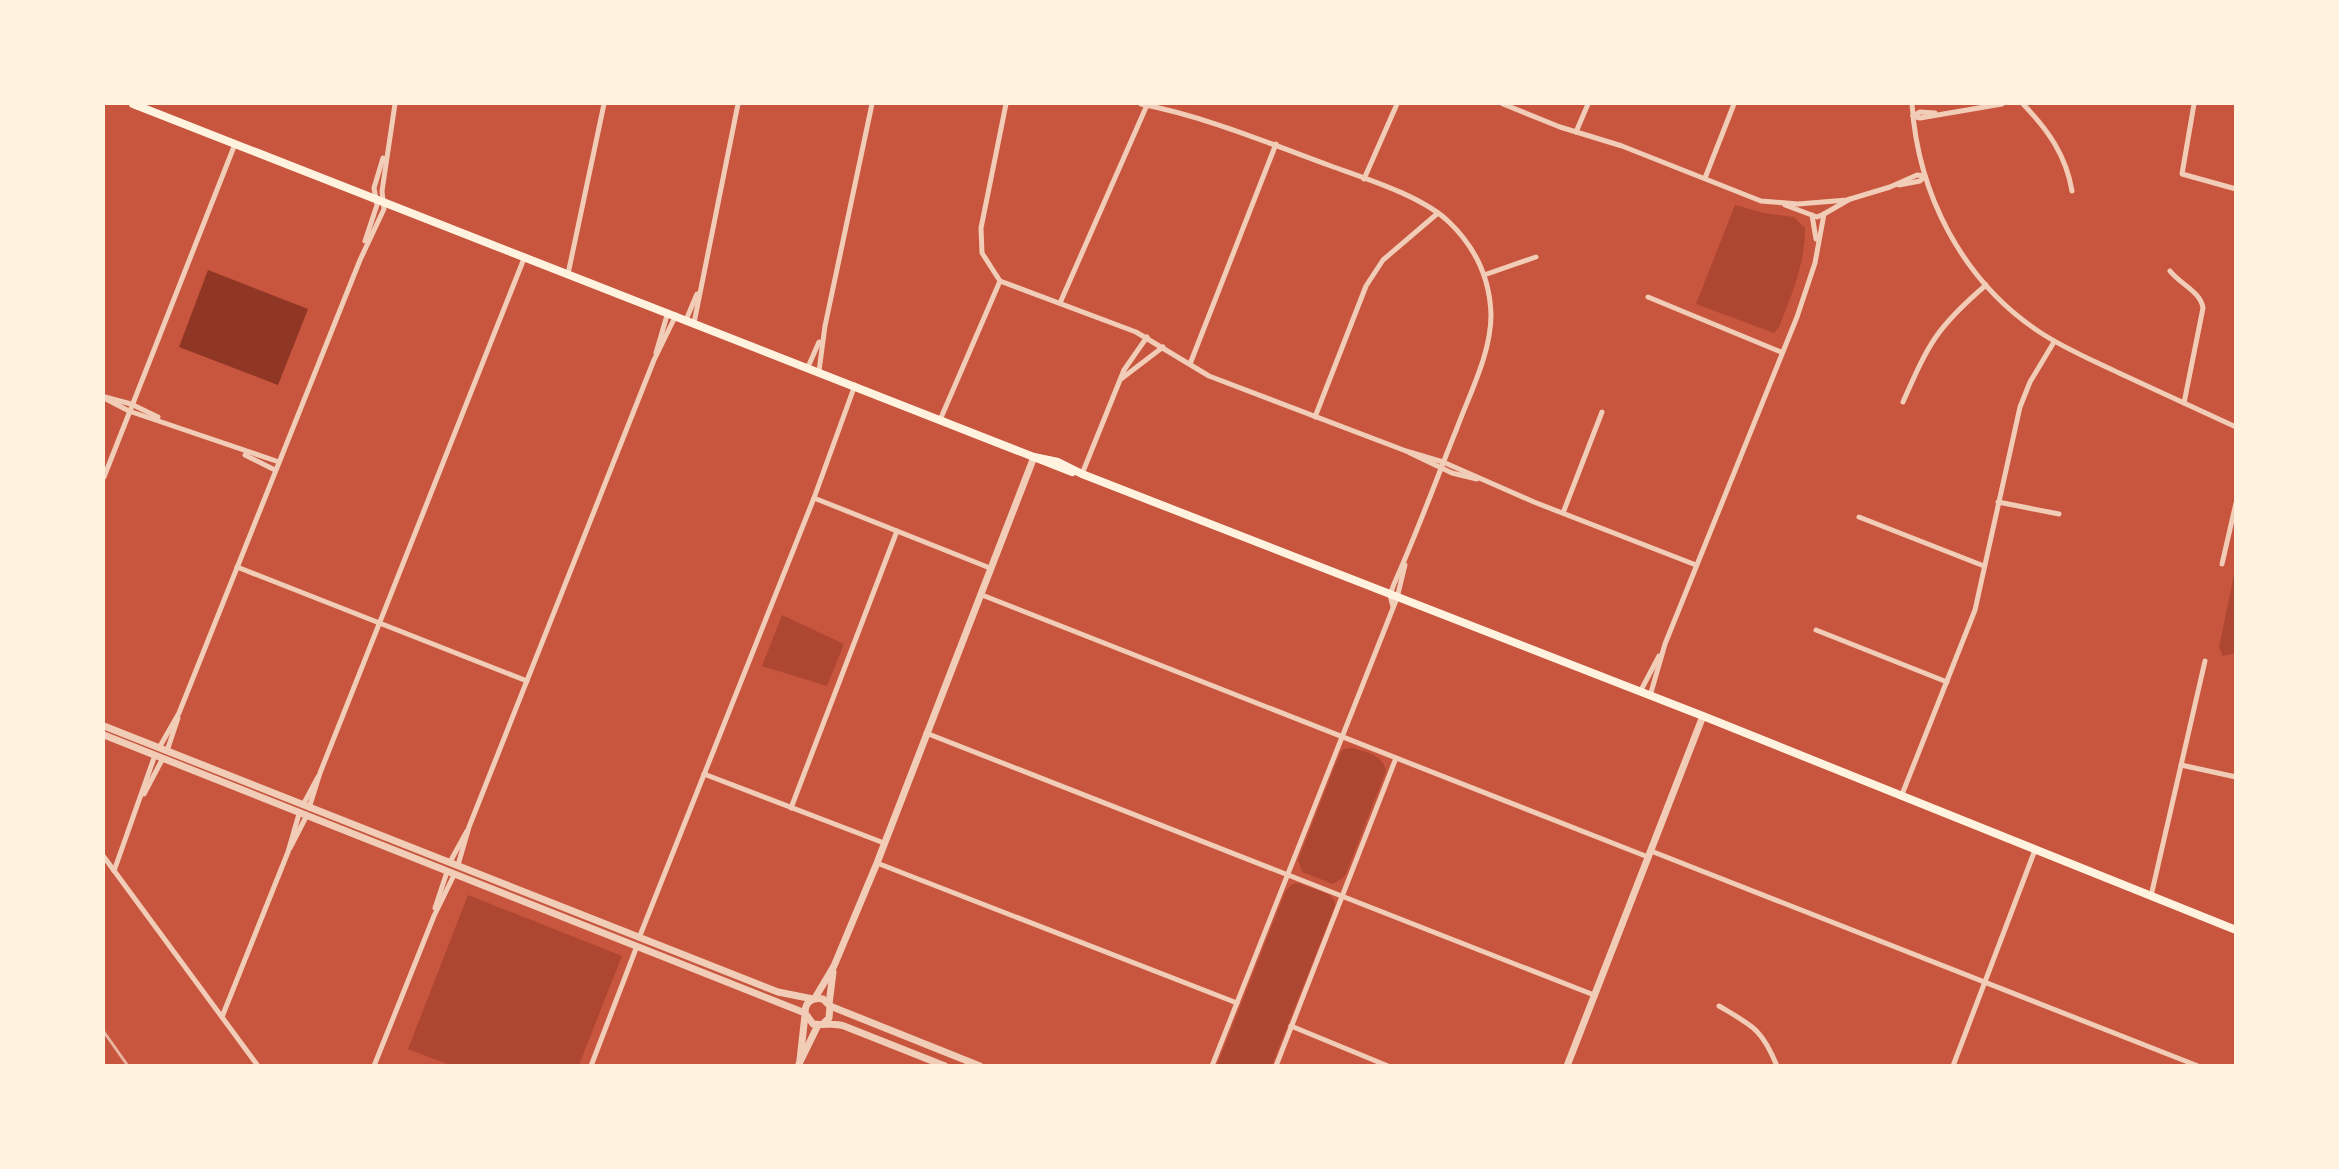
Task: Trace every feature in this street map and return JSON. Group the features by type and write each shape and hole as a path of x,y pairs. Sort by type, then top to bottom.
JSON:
{"main road":[{"path":"135,104 1034,457 1061,463 1082,474 1703,716 2235,930"},
{"path":"2204,916 2235,925"}],"street":[{"path":"114,871 161,753 175,733 179,713 275,470 360,260 384,209 379,200 395,104"},
{"path":"568,274 604,104"},
{"path":"690,321 703,272 738,104"},
{"path":"819,371 825,326 872,104"},
{"path":"1006,104 981,228 982,253 1000,281 1147,337 1209,376 1696,565"},
{"path":"1060,303 1144,104 1209,120 1276,144 1365,179 1438,213 1471,247 1484,275 1490,302 1489,337 1393,596 1393,608 1212,1065"},
{"path":"1365,179 1396,104"},
{"path":"1503,104 1576,132 1622,146 1761,201 1813,203 1850,199 1890,187 1917,174 1925,176"},
{"path":"1576,132 1588,104"},
{"path":"1705,178 1734,104"},
{"path":"1912,104 1917,145 1934,207 1959,252 1986,285 2024,321 2054,342 2235,427"},
{"path":"1913,116 1920,112 1946,113 2002,104"},
{"path":"2023,104 2044,126 2060,150 2069,172 2072,191"},
{"path":"2194,104 2182,174 2235,189"},
{"path":"104,477 235,144"},
{"path":"1190,364 1276,144"},
{"path":"1774,202 1820,217 1850,199"},
{"path":"1650,696 1665,644 1807,287 1825,213 1822,202"},
{"path":"1813,203 1811,214 1817,247"},
{"path":"1315,417 1366,286 1383,260 1438,213"},
{"path":"222,1017 525,256"},
{"path":"1484,275 1536,257"},
{"path":"2170,272 2177,281 2198,296 2203,308 2184,403"},
{"path":"940,420 1000,281"},
{"path":"1903,402 1923,354 1936,332 1957,309 1986,285"},
{"path":"1648,297 1781,352"},
{"path":"374,1065 672,314"},
{"path":"808,367 825,326"},
{"path":"1082,474 1120,380 1147,337"},
{"path":"1901,797 1975,610 2020,407 2030,382 2054,342"},
{"path":"1120,380 1163,347"},
{"path":"591,1065 814,498 855,385"},
{"path":"104,397 129,411 232,448 279,462"},
{"path":"104,397 131,404 170,424"},
{"path":"1563,513 1602,412"},
{"path":"232,448 275,470"},
{"path":"799,1063 807,1004 814,999 834,966 982,595 990,568 1034,457"},
{"path":"814,498 990,568"},
{"path":"1998,502 2059,514"},
{"path":"2222,564 2235,503"},
{"path":"1859,517 1984,566"},
{"path":"791,808 897,531"},
{"path":"237,567 526,681"},
{"path":"982,595 1340,737 2198,1065"},
{"path":"1816,630 1947,682"},
{"path":"1640,692 1665,644"},
{"path":"2151,896 2205,661"},
{"path":"1567,1065 1703,716"},
{"path":"104,726 232,788 600,931 678,953 707,973 805,1013 810,1022 832,1023 851,1028 945,1065"},
{"path":"926,733 1288,873 1594,995"},
{"path":"104,735 209,768 392,839 604,924 675,961 714,967 781,993 823,999 829,1005 961,1062 980,1065"},
{"path":"1276,1065 1396,758"},
{"path":"2181,765 2235,777"},
{"path":"207,777 209,768"},
{"path":"704,774 884,843"},
{"path":"232,788 236,779"},
{"path":"251,795 254,786"},
{"path":"339,819 342,831"},
{"path":"342,831 349,823"},
{"path":"363,839 367,830"},
{"path":"371,842 374,833"},
{"path":"388,849 392,839"},
{"path":"411,858 415,849"},
{"path":"1953,1065 2035,850"},
{"path":"104,857 258,1065"},
{"path":"877,862 1237,1003"},
{"path":"494,890 497,881"},
{"path":"533,905 536,897"},
{"path":"555,914 558,905"},
{"path":"576,922 580,914"},
{"path":"600,931 604,924"},
{"path":"675,961 678,953"},
{"path":"799,1063 820,1024 831,1014 829,1005 834,966"},
{"path":"707,973 714,967"},
{"path":"714,967 715,976"},
{"path":"742,987 746,979"},
{"path":"753,992 757,984"},
{"path":"778,1001 781,993"},
{"path":"1719,1006 1756,1028 1769,1045 1777,1065"},
{"path":"851,1028 856,1017"},
{"path":"1291,1026 1388,1065"},
{"path":"878,1039 883,1027"}],"shaded area":[{"path":"1735,205 1763,213 1794,217 1805,228 1803,254 1797,279 1779,327 1774,333 1696,304"},
{"path":"208,270 308,309 278,385 179,347"},
{"path":"2235,570 2235,653 2223,656 2219,647"},
{"path":"782,615 844,644 827,686 762,666"},
{"path":"1353,748 1378,758 1386,771 1345,876 1333,884 1302,872 1298,860 1340,753 1344,749"},
{"path":"1298,883 1330,895 1335,906 1272,1065 1217,1065 1286,890"},
{"path":"468,895 622,956 579,1065 450,1065 408,1049"}],"railway":[{"path":"104,1032 128,1066"}]}
